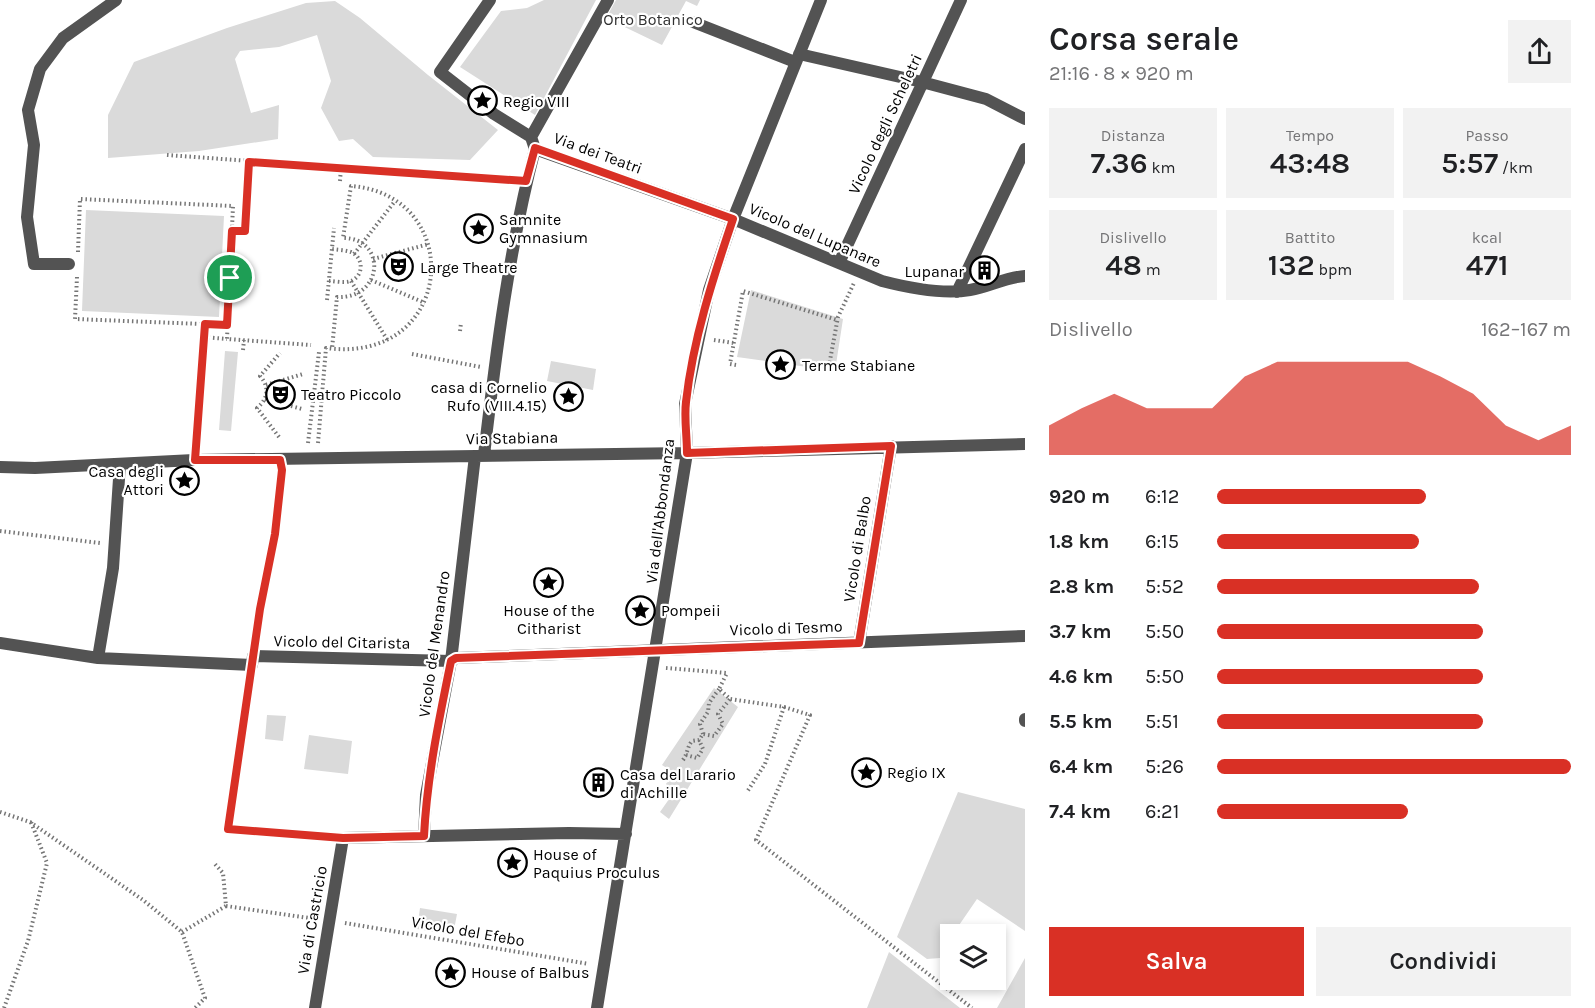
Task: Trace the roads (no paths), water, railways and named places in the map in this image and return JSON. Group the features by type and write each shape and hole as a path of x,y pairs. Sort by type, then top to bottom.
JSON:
{"street":[{"path":"69,264 34,264 27,217 34,145 28,110 40,69 63,38 116,0"},
{"name":"Via dei Teatri","path":"490,0 440,72 533,143 733,219"},
{"name":"Vicolo del Menandro","path":"424,836 426,795 451,661 507,277 533,143 608,0"},
{"name":"Via dell'Abbondanza","path":"597,1008 687,453 685,404 709,290 733,219 821,0"},
{"name":"Vicolo degli Scheletri","path":"839,263 961,0"},
{"path":"693,22 797,58 922,82 986,99 1025,119"},
{"path":"957,292 1025,148"},
{"name":"Vicolo del Lupanare","path":"733,219 882,281 905,286 957,292 1025,276"},
{"name":"Via Stabiana","path":"0,467 35,468 195,460 687,453 1025,444"},
{"name":"Vicolo di Balbo","path":"859,643 891,446"},
{"path":"98,658 114,549 120,464"},
{"name":"Vicolo di Tesmo","path":"656,650 1025,636"},
{"name":"Vicolo del Citarista","path":"0,642 98,658 252,660 451,661 456,658 656,650"},
{"path":"424,836 626,834"},
{"name":"Via di Castricio","path":"315,1008 343,838 424,836"}],"place":[{"name":"Regio VIII","path":"482,101"},
{"name":"Samnite Gymnasium","path":"478,228"},
{"name":"Large Theatre","path":"399,267"},
{"name":"Lupanar","path":"985,271"},
{"name":"Terme Stabiane","path":"781,365"},
{"name":"Teatro Piccolo","path":"280,394"},
{"name":"casa di Cornelio Rufo (VIII.4.15)","path":"568,396"},
{"name":"Casa degli Attori","path":"185,480"},
{"name":"House of the Citharist","path":"549,582"},
{"name":"Pompeii","path":"640,610"},
{"name":"Regio IX","path":"866,772"},
{"name":"Casa del Larario di Achille","path":"599,783"},
{"name":"House of Paquius Proculus","path":"512,863"},
{"name":"House of Balbus","path":"450,972"}],"park label":[{"name":"Orto Botanico","path":"653,19"}]}
